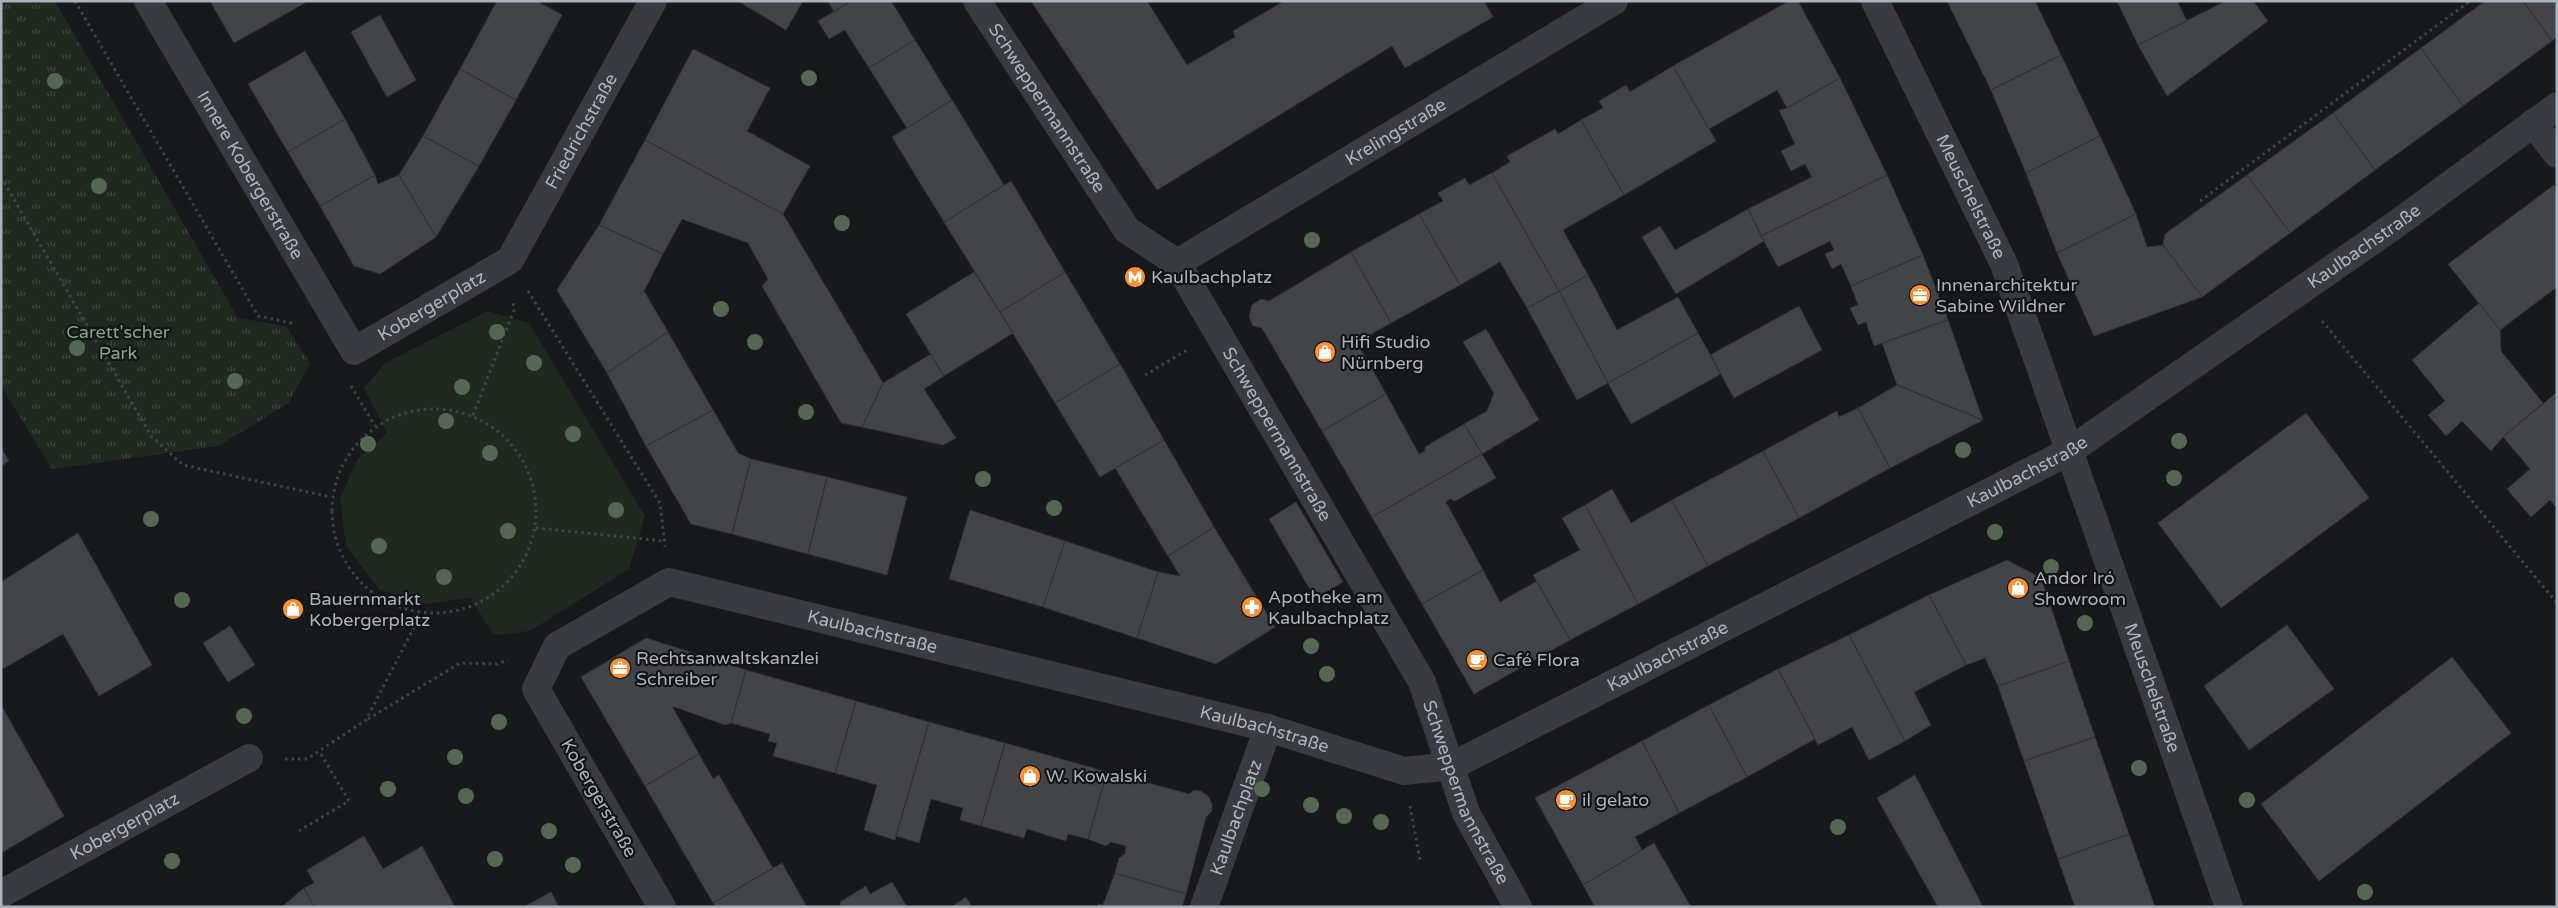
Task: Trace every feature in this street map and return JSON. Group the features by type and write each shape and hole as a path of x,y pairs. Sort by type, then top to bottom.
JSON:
{"street":[{"name":"Innere Kobergerstraße","path":"148,1 354,351"},
{"name":"Friedrichstraße","path":"510,260 653,1"},
{"name":"Schweppermannstraße","path":"977,1 1128,230 1177,262 1422,682 1452,766 1466,813 1518,907"},
{"name":"Krelingstraße","path":"1177,262 1614,1"},
{"name":"Meuschelstraße","path":"1875,1 2004,264 2068,452 2229,907"},
{"name":"Kaulbachstraße","path":"669,582 1268,728 1404,771 1452,766 2068,452 2547,119"},
{"path":"2547,119 2557,154"},
{"name":"Kobergerplatz","path":"354,351 510,260"},
{"path":"557,646 669,582"},
{"name":"Kobergerstraße","path":"557,646 536,689 662,907"},
{"name":"Kaulbachplatz","path":"1204,907 1268,728"},
{"name":"Kobergerplatz","path":"1,894 249,758"}],"path":[{"path":"75,1 258,316 298,324"},
{"path":"2200,201 2470,1"},
{"path":"1,177 151,436 183,465 331,497"},
{"path":"473,415 514,310 510,260"},
{"path":"510,260 660,503 669,582"},
{"path":"2298,293 2557,603"},
{"path":"354,351 351,388 375,426"},
{"path":"1145,375 1184,352"},
{"path":"427,408 473,415 510,441 533,481 536,528 519,571 477,606 421,614 374,596 368,589 336,547 331,497 348,454 375,426 427,408"},
{"path":"536,528 664,541"},
{"path":"366,720 421,614"},
{"path":"249,758 307,759 366,720 460,663 497,664 557,646"},
{"path":"298,832 349,801 319,751"}],"green space":[{"name":"Carett'scher Park","path":"1,1 55,1 238,318 286,326 310,363 289,403 218,446 52,469 1,386"},
{"path":"488,311 529,323 645,516 629,569 530,631 494,635 470,598 424,604 380,590 346,546 340,498 357,460 387,433 364,388 385,363"}],"building":[{"path":"210,1 304,1 305,3 234,43"},
{"path":"497,1 537,1 562,15 516,100 460,69"},
{"path":"738,1 803,1 786,30"},
{"path":"828,1 851,1 834,12"},
{"path":"851,1 891,1 915,40 869,68 845,30 829,39 818,21"},
{"path":"1031,1 1147,1 1187,65 1235,37 1233,31 1284,1 1484,1 1493,17 1405,68 1392,46 1157,190"},
{"path":"1789,1 1798,1 1840,78 1787,108 1777,90 1709,129 1673,66"},
{"path":"1950,1 2035,1 2061,55 1991,90 1948,3"},
{"path":"2117,1 2177,1 2187,21 2138,45"},
{"path":"2226,1 2253,1 2268,21 2167,96 2138,45"},
{"path":"2485,1 2523,1 2552,41 2463,106 2421,48"},
{"path":"2523,1 2557,1 2557,37 2552,41"},
{"path":"380,15 416,80 387,97 351,32"},
{"path":"915,40 952,100 907,128 869,68"},
{"path":"2421,48 2463,106 2375,170 2333,113"},
{"path":"693,49 770,88 747,131 810,166 783,214 645,140"},
{"path":"305,51 345,119 288,152 248,84"},
{"path":"2061,55 2100,136 2026,173 1991,90"},
{"path":"1673,66 1716,141 1624,195 1581,120 1603,108 1599,101 1626,85 1630,92"},
{"path":"460,69 516,100 479,166 423,136"},
{"path":"1840,78 1887,175 1761,236 1748,209 1812,177 1805,164 1791,171 1781,151 1795,144 1779,110 1787,108"},
{"path":"952,100 1004,185 944,222 892,137"},
{"path":"2333,113 2375,170 2290,233 2247,175"},
{"path":"345,119 375,175 320,206 288,152"},
{"path":"1581,120 1624,195 1563,230 1588,275 1559,291 1492,173 1510,162 1507,156 1555,129 1558,134"},
{"path":"423,136 479,166 436,237 399,175"},
{"path":"2100,136 2136,214 2057,253 2026,173"},
{"path":"645,140 783,214 883,383 862,427 841,423 762,286 768,279 748,243 682,219 663,254 599,225"},
{"path":"1492,173 1559,291 1527,308 1500,262 1460,285 1419,214 1443,201 1438,193 1465,178 1469,185"},
{"path":"375,175 378,184 399,175 436,237 380,274 354,266 320,206"},
{"path":"1887,175 1923,255 1851,286 1841,264 1832,269 1825,254 1834,250 1830,241 1778,267 1761,236"},
{"path":"2247,175 2290,233 2202,297 2163,245 2165,234"},
{"path":"1011,181 1065,272 1000,312 944,222"},
{"path":"2554,185 2557,189 2557,287 2500,330 2448,264"},
{"path":"1748,209 1764,241 1676,294 1642,237 1660,226 1675,250"},
{"path":"1419,214 1460,285 1391,323 1351,252"},
{"path":"2136,214 2147,247 2163,245 2202,297 2094,336 2057,253"},
{"path":"599,225 663,254 644,291 668,332 607,373 557,290"},
{"path":"1351,252 1391,323 1357,342 1386,394 1322,431 1262,328 1253,326 1249,317 1252,305 1261,299 1269,301"},
{"path":"1923,255 1948,320 1874,346 1866,322 1858,325 1850,308 1858,305 1851,286"},
{"path":"974,272 1013,333 944,376 906,314"},
{"path":"1065,272 1120,364 1055,403 1000,312"},
{"path":"1588,275 1617,330 1678,297 1698,333 1608,383 1559,291"},
{"path":"1559,291 1608,383 1577,400 1527,308"},
{"path":"2479,303 2500,330 2501,351 2543,403 2503,437 2491,451 2462,421 2446,436 2428,415 2445,401 2412,360"},
{"path":"1799,306 1822,350 1734,398 1710,355"},
{"path":"1948,320 1983,420 1897,385 1882,343"},
{"path":"1486,329 1539,420 1482,454 1464,424 1487,411 1494,393 1463,342"},
{"path":"668,332 713,410 646,446 607,373"},
{"path":"1698,333 1721,374 1631,424 1608,383"},
{"path":"931,354 944,376 924,389 956,438 943,445 862,427 883,383"},
{"path":"1120,364 1164,440 1100,477 1055,403"},
{"path":"1897,385 1983,420 1890,468 1858,408"},
{"path":"2557,392 2557,508 2550,500 2531,517 2507,489 2530,469 2503,437"},
{"path":"1386,394 1419,454 1425,451 1425,447 1464,424 1482,454 1372,517 1322,431"},
{"path":"1858,408 1890,468 1799,518 1763,451 1837,411 1839,417"},
{"path":"713,410 738,453 751,459 732,534 691,524 646,446"},
{"path":"2306,413 2369,498 2221,608 2158,523"},
{"path":"1164,440 1214,527 1168,556 1115,468"},
{"path":"1,448 9,461 1,466"},
{"path":"1763,451 1799,518 1708,566 1672,500"},
{"path":"1482,454 1496,478 1455,501 1450,499 1446,502 1483,570 1422,604 1372,517"},
{"path":"751,459 827,477 808,554 732,534"},
{"path":"827,477 907,497 887,575 808,554"},
{"path":"1612,489 1631,523 1672,500 1708,566 1638,604 1585,505"},
{"path":"1296,502 1343,582 1315,598 1269,519"},
{"path":"1585,505 1638,604 1570,640 1533,575 1580,550 1562,518"},
{"path":"970,510 1065,541 1043,607 949,579"},
{"path":"1214,527 1275,627 1216,664 1137,638 1158,572 1180,576 1168,556"},
{"path":"78,533 152,665 99,696 63,634 1,670 1,582"},
{"path":"1065,541 1158,572 1137,638 1043,607"},
{"path":"2007,560 2041,578 2069,661 1998,686 1985,658 1966,665 1929,595"},
{"path":"1483,570 1500,602 1537,581 1570,640 1474,694 1422,604"},
{"path":"1929,595 1966,665 1914,692 1931,725 1905,741 1849,635"},
{"path":"2287,625 2334,689 2249,750 2204,686"},
{"path":"230,626 255,665 228,682 203,643"},
{"path":"1849,635 1905,741 1869,760 1852,727 1818,745 1778,669"},
{"path":"646,638 746,670 731,723 725,725 672,706 699,754 645,786 581,677"},
{"path":"2452,657 2511,733 2319,881 2261,804"},
{"path":"2069,661 2095,737 2024,761 1998,686"},
{"path":"1778,669 1815,739 1747,777 1709,705"},
{"path":"746,670 856,701 835,773 773,756 777,743 768,741 770,734 731,723"},
{"path":"856,701 929,722 895,840 864,830 877,785 835,773"},
{"path":"1,705 64,816 1,853"},
{"path":"1709,705 1747,777 1679,813 1642,741"},
{"path":"929,722 1005,743 981,826 960,820 963,808 931,799 919,843 896,836"},
{"path":"2095,737 2129,834 2058,859 2024,761"},
{"path":"1642,741 1679,813 1635,837 1642,850 1583,885 1535,798"},
{"path":"1005,743 1107,772 1088,839 1068,834 1066,841 1027,829 1024,838 981,826"},
{"path":"699,754 713,779 719,775 773,868 713,903 645,786"},
{"path":"1107,772 1189,794 1194,790 1201,791 1208,796 1212,804 1212,811 1206,817 1186,894 1115,873 1119,858 1125,854 1126,846 1111,842 1106,846 1088,839"},
{"path":"1915,775 1983,907 1938,907 1877,798"},
{"path":"2129,834 2155,907 2075,907 2058,859"},
{"path":"364,836 383,869 422,846 455,907 314,907 304,888 314,883 307,870"},
{"path":"1654,843 1691,907 1595,907 1583,885"},
{"path":"782,863 807,907 715,907 713,903"},
{"path":"1115,873 1186,894 1182,907 1097,907 1098,904 1103,905"},
{"path":"892,882 907,907 841,907 840,902 866,886 870,894"},
{"path":"304,888 314,907 283,907 284,905"},
{"path":"551,892 559,907 524,907"},
{"path":"966,897 972,907 951,907"}],"place":[{"name":"Kaulbachplatz","path":"1135,277"},
{"name":"Innenarchitektur Sabine Wildner","path":"1920,295"},
{"name":"Hifi Studio Nürnberg","path":"1325,352"},
{"name":"Andor Iró Showroom","path":"2018,588"},
{"name":"Apotheke am Kaulbachplatz","path":"1252,607"},
{"name":"Bauernmarkt Kobergerplatz","path":"293,609"},
{"name":"Café Flora","path":"1477,660"},
{"name":"Rechtsanwaltskanzlei Schreiber","path":"620,668"},
{"name":"W. Kowalski","path":"1030,776"},
{"name":"il gelato","path":"1566,800"}]}
